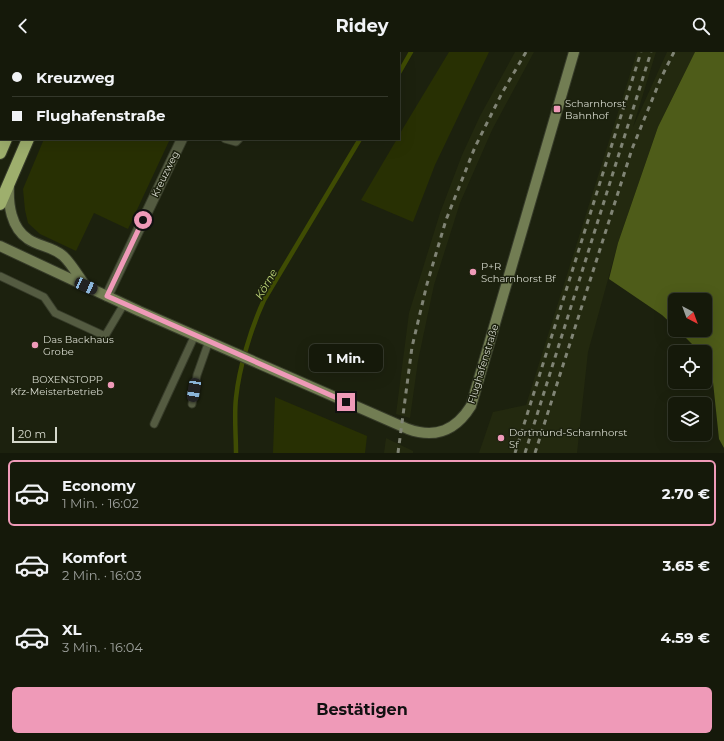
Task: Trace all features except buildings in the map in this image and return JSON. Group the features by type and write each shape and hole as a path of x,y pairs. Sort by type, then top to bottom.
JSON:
{"highway":[{"path":"0,153 6,140"},
{"path":"0,204 28,140"}],"main road":[{"name":"Flughafenstraße","path":"0,246 124,304 412,430 424,434 447,430 457,424 466,415 471,406 574,52"},
{"path":"10,182 10,210 19,229 27,239 62,255 86,286"}],"street":[{"name":"Kreuzweg","path":"107,296 182,140"}],"lane":[{"path":"229,140 236,142 238,140"},
{"path":"0,276 44,297 55,313 105,336 124,304"},
{"path":"154,424 195,335"},
{"path":"192,404 197,375 209,341"}],"shaded area":[{"path":"449,52 489,52 435,165 413,222 361,200 396,140 400,140 400,133"},
{"path":"515,52 534,52 492,130 460,203 434,285 418,361 410,418 396,414 409,313 440,213 462,155 480,116"},
{"path":"637,52 656,52 633,127 667,52 695,52 658,127 618,243 588,352 577,453 479,453 493,412 526,405"},
{"path":"44,140 170,140 128,229 94,213 76,251 40,234 28,223 23,189"},
{"path":"275,397 367,436 365,453 273,453"},
{"path":"386,438 413,451 413,453 384,453"}],"green space":[{"path":"695,52 724,52 724,448 719,439 712,372 712,345 693,345 685,337 712,337 712,293 668,293 668,321 609,279 618,243 658,127"}],"waterway":[{"name":"Körne","path":"400,71 411,52"},
{"name":"Körne","path":"236,453 236,398 246,348 259,311 264,300 359,140"}],"railway":[{"path":"398,453 412,347 427,284 446,220 475,147 502,93 526,52"},
{"path":"515,453 641,52"},
{"path":"525,453 651,52"},
{"path":"535,453 632,149 661,78 674,52"}],"place":[{"name":"Scharnhorst Bahnhof","path":"557,109"},
{"name":"P+R Scharnhorst Bf","path":"473,272"},
{"name":"Das Backhaus Grobe","path":"35,345"},
{"name":"BOXENSTOPP Kfz-Meisterbetrieb","path":"111,385"},
{"name":"Dortmund-Scharnhorst Sf","path":"501,438"}],"route":[{"path":"143,220 107,296 346,402"}]}
